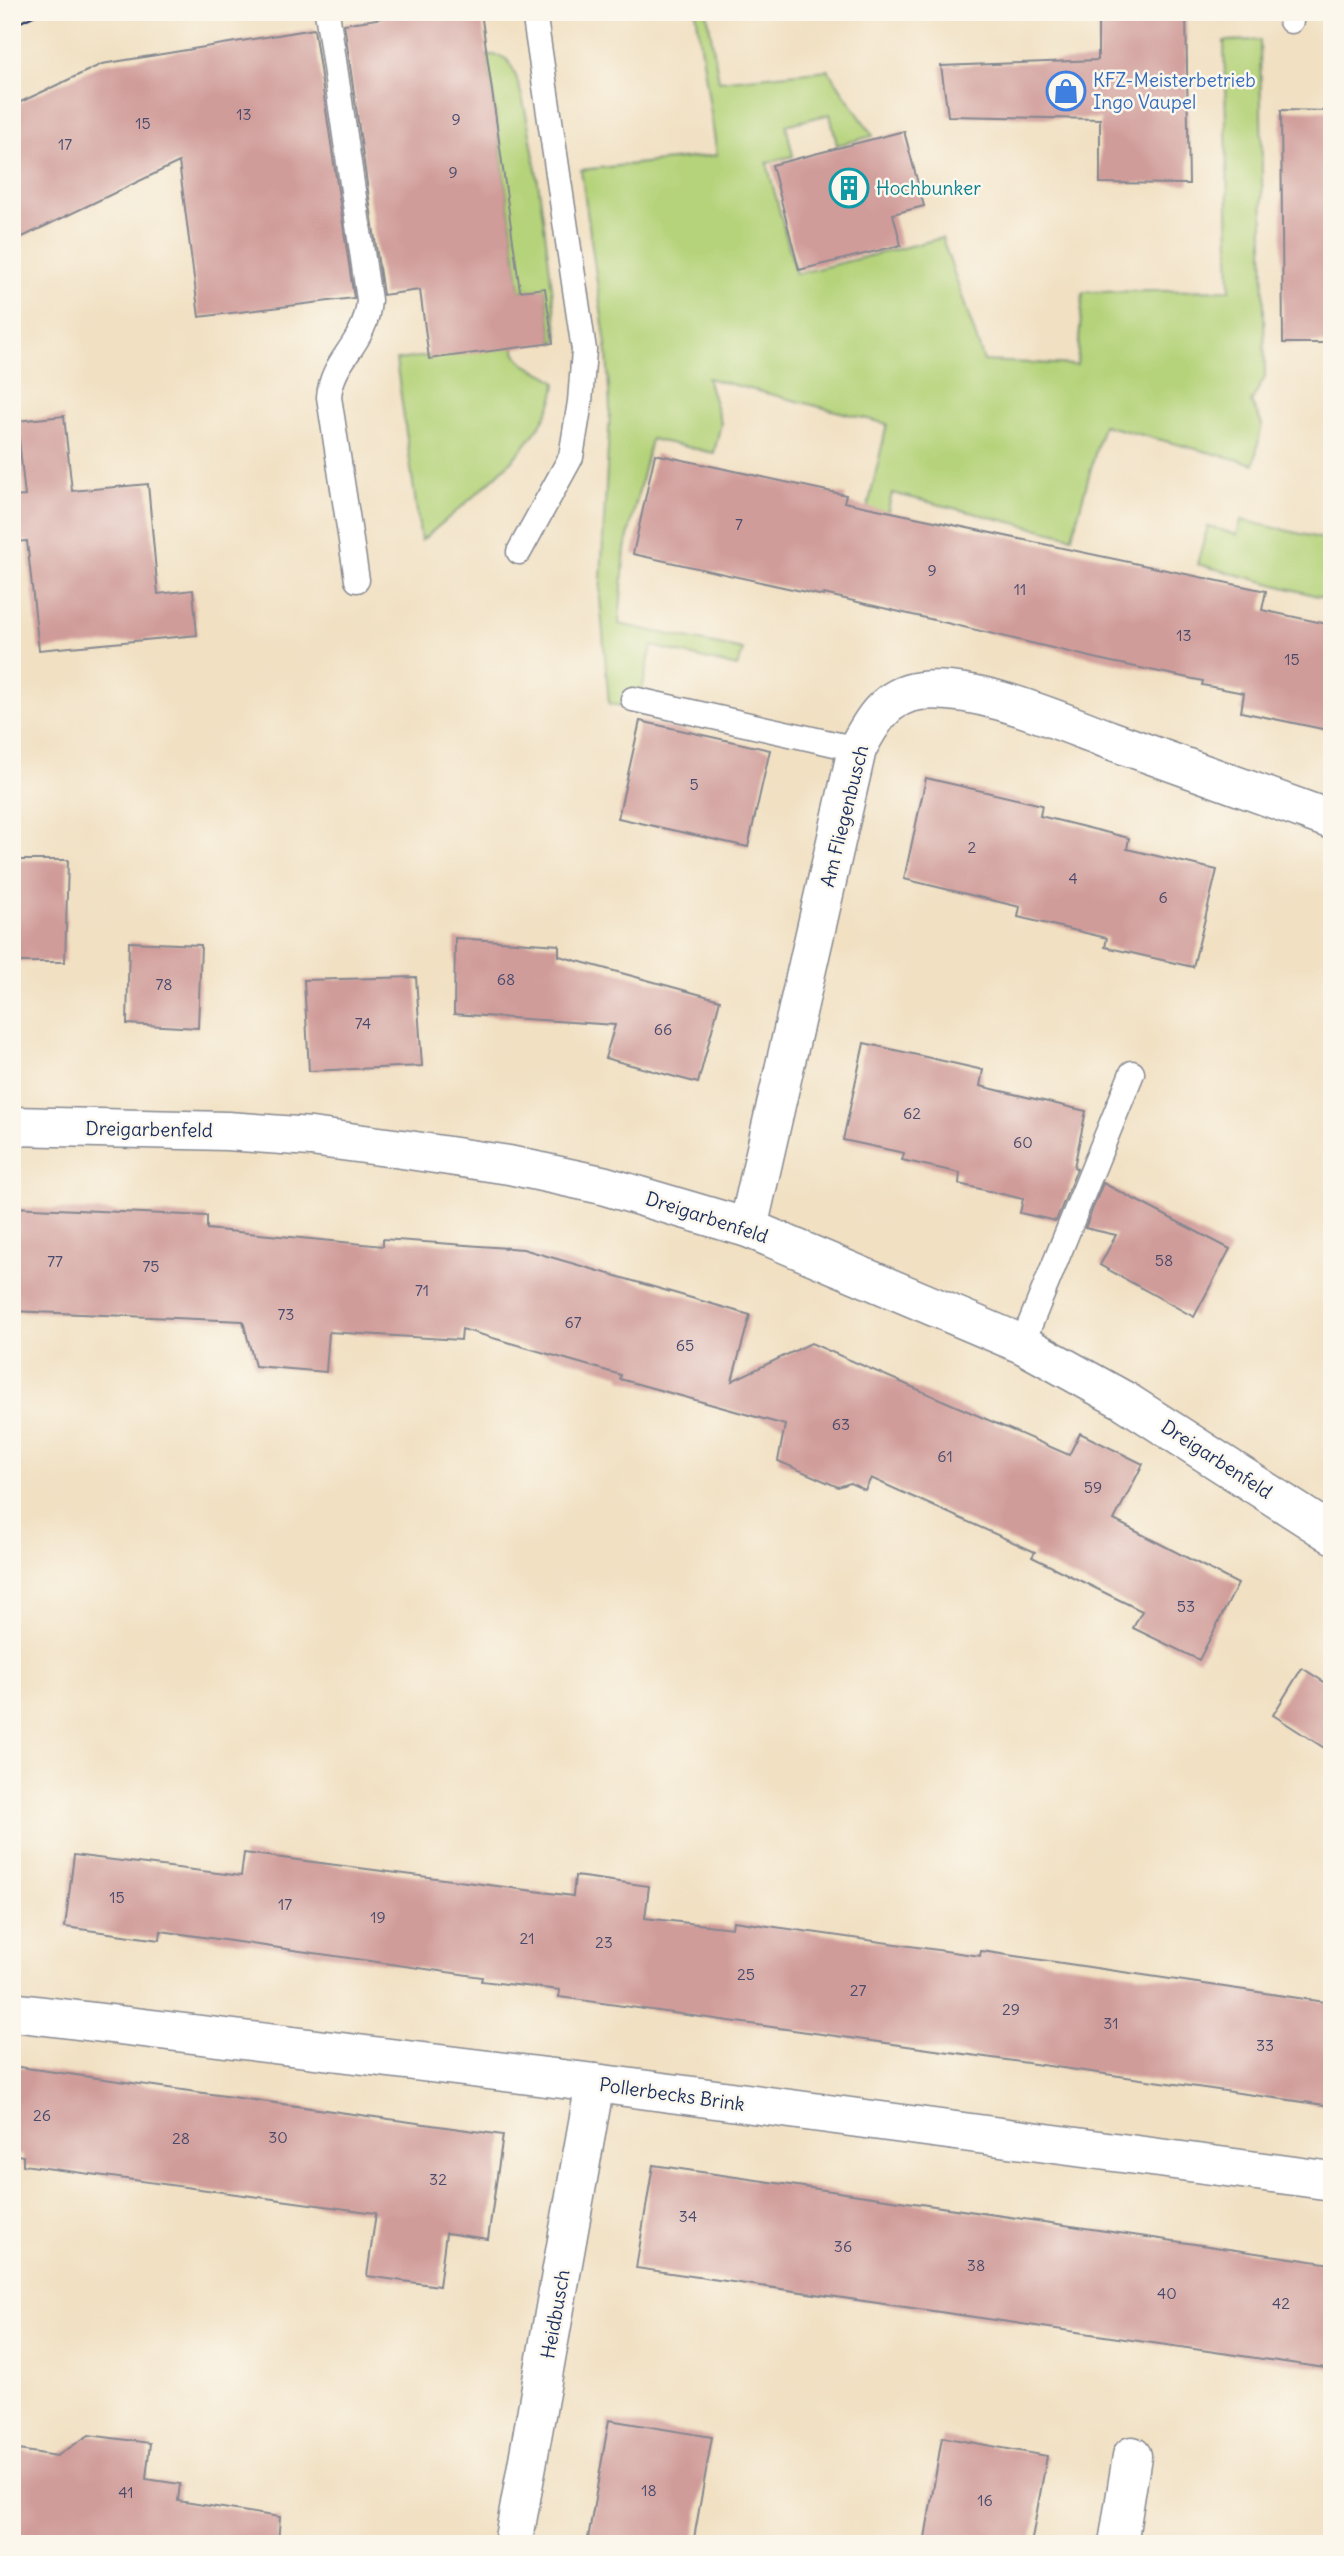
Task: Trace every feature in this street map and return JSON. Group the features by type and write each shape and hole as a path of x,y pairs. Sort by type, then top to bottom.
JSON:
{"street":[{"name":"Am Fliegenbusch","path":"748,1228 857,750 872,719 895,699 919,691 962,693 1023,708 1332,820"},
{"name":"Dreigarbenfeld","path":"12,1126 227,1131 311,1137 402,1149 509,1165 602,1185 748,1228 1022,1344 1136,1408 1332,1534"},
{"name":"Pollerbecks Brink","path":"12,2012 595,2083 1332,2181"},
{"name":"Heidbusch","path":"513,2544 595,2083"},
{"path":"1118,2544 1132,2456"}],"lane":[{"path":"327,12 369,300 363,329 330,381 329,397 356,580"},
{"path":"519,552 571,457 580,402 584,350 534,12"},
{"path":"633,698 857,750"},
{"path":"1022,1344 1132,1073"}],"green space":[{"path":"696,12 707,12 719,81 828,70 873,136 837,145 830,114 786,125 793,156 767,163 796,274 942,238 984,361 1077,365 1083,292 1230,290 1224,41 1260,40 1265,377 1251,402 1262,424 1254,464 1103,425 1072,537 892,493 881,540 861,537 887,424 707,378 721,423 714,453 651,439 625,549 619,624 743,650 737,667 652,646 638,708 609,704 600,598 610,410 607,352 581,170 717,155"},
{"path":"487,55 500,56 507,60 516,76 524,106 551,278 558,337 553,343 545,289 520,291"},
{"path":"513,345 520,360 556,382 552,403 540,425 503,469 421,541 396,360"},
{"path":"1241,520 1332,541 1332,600 1197,564 1208,526 1237,535"}],"building":[{"path":"382,12 481,12 520,291 545,288 553,343 429,359 420,290 383,295 344,24 383,18"},
{"name":"KFZ-Meisterbetrieb Ingo Vaupel","path":"1098,12 1186,12 1189,184 1100,183 1100,119 948,116 941,66 1098,60"},
{"path":"314,29 354,298 199,317 179,162 12,242 12,106 102,64"},
{"path":"1281,110 1332,111 1332,343 1283,343"},
{"name":"Hochbunker","path":"904,131 924,206 893,214 901,245 799,270 772,165"},
{"path":"64,416 72,491 148,484 158,594 193,590 197,635 39,650 27,541 12,542 12,497 25,496 17,421"},
{"path":"655,454 846,495 844,502 1266,591 1262,610 1332,625 1332,731 1241,712 1244,693 1202,685 1203,681 824,594 633,554"},
{"path":"640,721 770,750 748,847 618,818"},
{"path":"926,778 1042,805 1040,816 1129,838 1127,849 1217,870 1193,967 1105,947 1107,938 1018,917 1020,907 904,879"},
{"path":"12,860 68,860 65,962 14,962"},
{"path":"455,938 559,945 559,956 720,1000 698,1083 605,1058 615,1025 454,1014"},
{"path":"129,942 201,945 198,1028 127,1024"},
{"path":"416,977 422,1066 309,1071 304,980"},
{"path":"864,1043 983,1070 980,1086 1086,1111 1074,1167 1077,1169 1056,1221 1020,1213 1023,1199 959,1184 960,1173 902,1160 904,1153 843,1140"},
{"path":"1103,1183 1230,1249 1194,1317 1100,1265 1116,1235 1085,1228"},
{"path":"12,1207 207,1216 207,1229 383,1246 383,1239 523,1249 750,1315 732,1381 811,1343 1069,1455 1080,1433 1143,1464 1114,1520 1238,1584 1199,1660 1133,1628 1142,1611 1032,1557 1035,1552 871,1478 865,1490 850,1483 838,1487 778,1461 785,1425 620,1379 621,1375 462,1329 461,1340 329,1332 326,1372 255,1366 243,1321 12,1311"},
{"path":"1302,1668 1332,1687 1332,1753 1273,1715"},
{"path":"244,1853 573,1896 575,1876 649,1886 645,1918 732,1928 733,1921 980,1956 981,1951 1332,2003 1332,2106 559,1997 560,1990 481,1981 482,1977 161,1931 160,1940 65,1927 74,1855 241,1876"},
{"path":"12,2066 503,2135 488,2239 446,2233 439,2286 367,2276 376,2213 23,2165 23,2156 12,2154"},
{"path":"653,2165 1332,2264 1332,2369 636,2268"},
{"path":"609,2420 712,2437 693,2544 587,2544"},
{"path":"89,2435 150,2443 146,2479 180,2484 178,2501 280,2517 278,2544 12,2544 12,2449 57,2456"},
{"path":"942,2437 1047,2456 1031,2544 924,2544"}],"tram line":[{"path":"12,26 42,12"}],"place":[{"name":"KFZ-Meisterbetrieb Ingo Vaupel","path":"1066,91"},
{"name":"Hochbunker","path":"849,188"}]}
